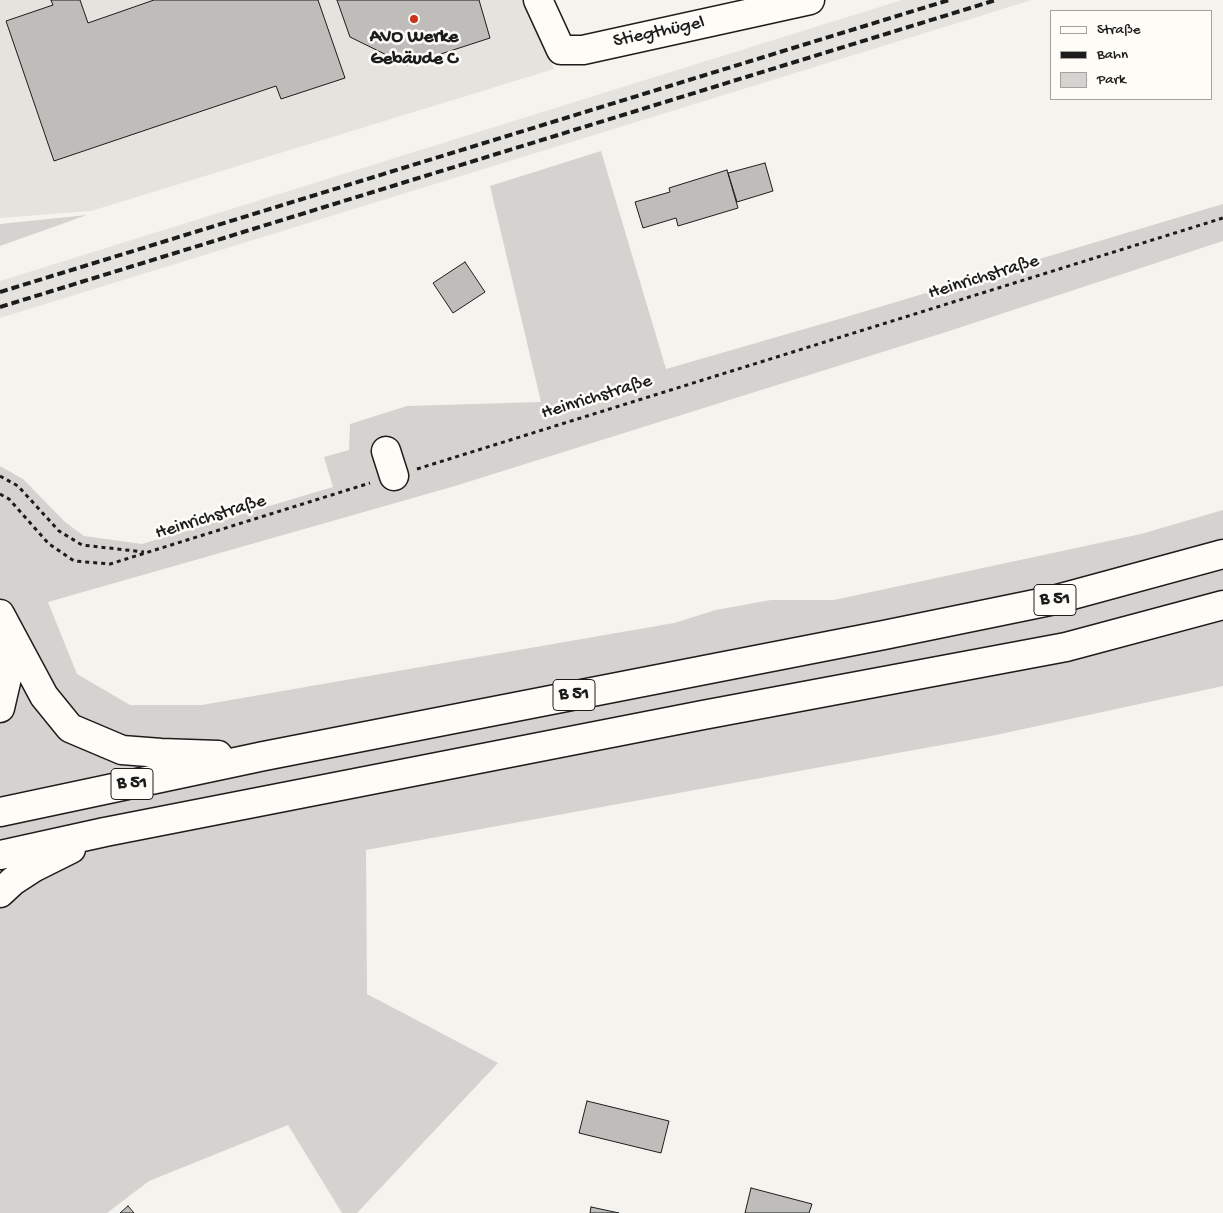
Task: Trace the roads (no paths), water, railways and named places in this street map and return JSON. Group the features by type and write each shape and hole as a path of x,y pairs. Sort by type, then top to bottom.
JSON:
{"main road":[{"name":"Stiegthügel","path":"538,0 561,50 583,50 810,0"},
{"name":"B 51","path":"0,812 264,756 1050,601 1223,554"},
{"name":"B 51","path":"0,855 105,832 703,715 1066,647 1223,605"},
{"path":"2,618 44,696 70,728 122,750 161,754 264,756"},
{"path":"0,708 9,669 2,618"},
{"path":"0,893 13,881 33,868 105,832"}],"railway":[{"path":"0,292 949,0"},
{"path":"0,307 996,0"}],"place":[{"name":"AVO Werke Gebäude C","path":"414,19"}]}
